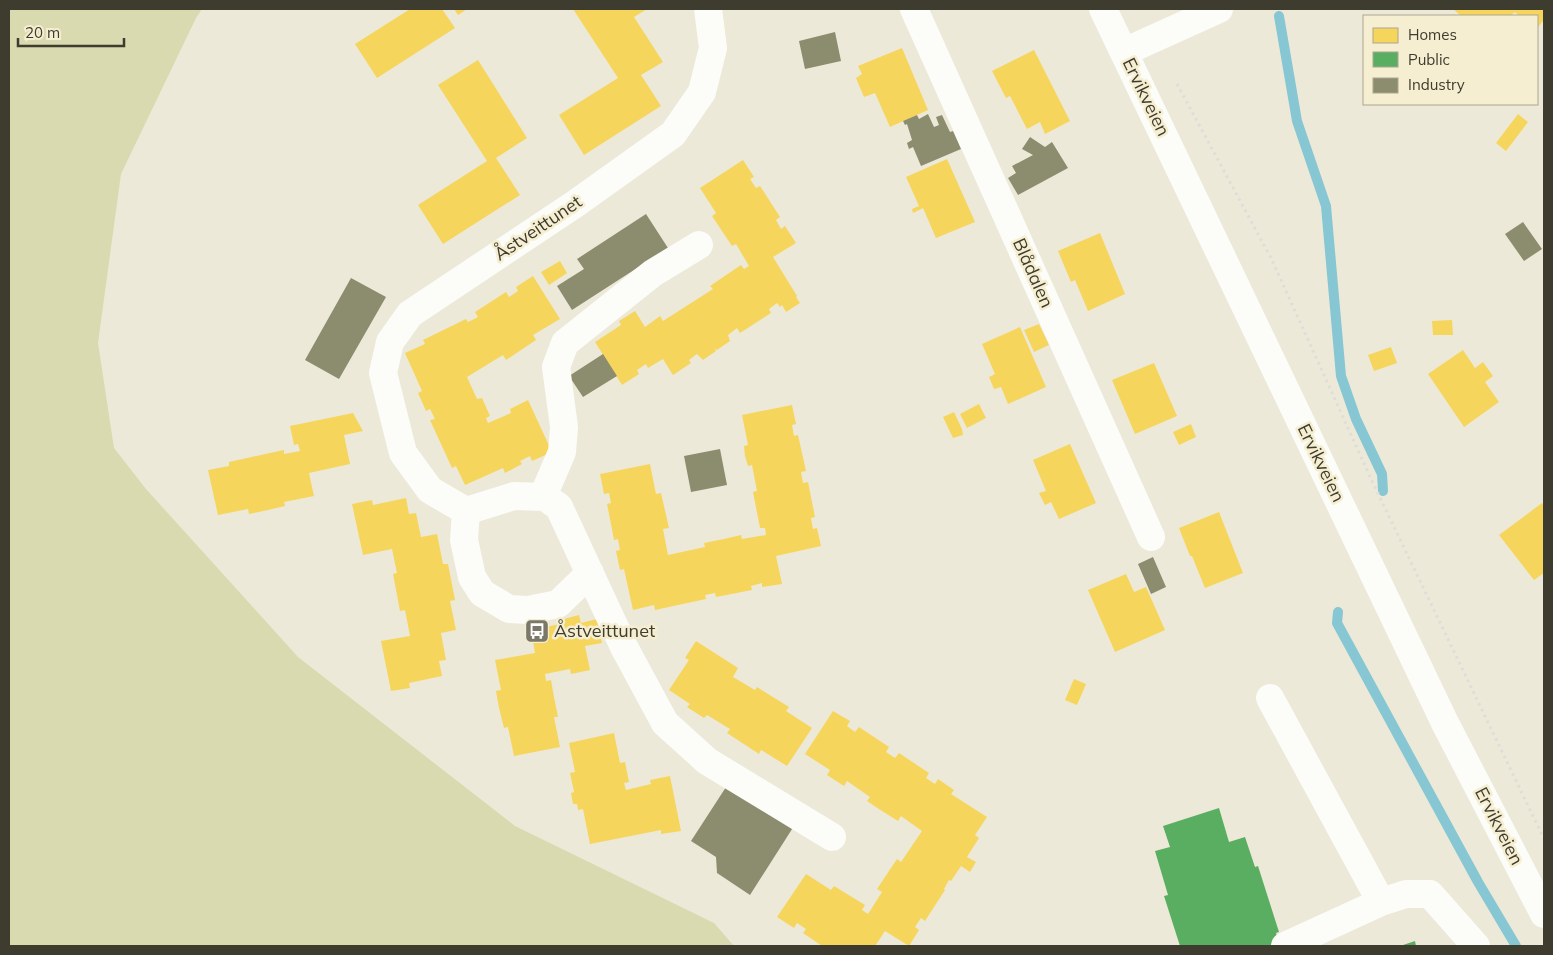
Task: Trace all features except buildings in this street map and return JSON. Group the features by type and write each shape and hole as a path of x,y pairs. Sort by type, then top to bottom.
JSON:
{"street":[{"name":"Åstveittunet","path":"466,511 430,490 403,453 383,373 390,342 410,314 575,204 672,134 702,92 713,48 708,9"},
{"name":"Blådalen","path":"914,9 1151,537"},
{"name":"Ervikveien","path":"1103,9 1445,723 1544,914"},
{"path":"1124,52 1219,9"},
{"path":"545,497 547,487 562,452 564,427 556,367 564,344 653,273 700,245"},
{"path":"590,573 558,604 528,610 509,609 502,606 482,594 472,577 464,540 466,511 514,496 545,497 559,506 590,573 624,647 666,723 707,761 832,837"},
{"path":"1270,698 1381,902"},
{"path":"1285,946 1381,902 1406,894 1430,894 1476,946"}],"path":[{"path":"1176,82 1271,258 1372,481 1544,839"}],"green space":[{"path":"9,9 202,9 121,174 98,343 114,448 146,489 298,657 515,826 714,923 734,946 9,946"}],"waterway":[{"path":"1279,16 1297,121 1326,206 1341,376 1356,419 1382,474 1383,491"},
{"path":"1338,612 1337,623 1478,882 1516,946"}],"place":[{"name":"Åstveittunet","path":"537,631"}]}
